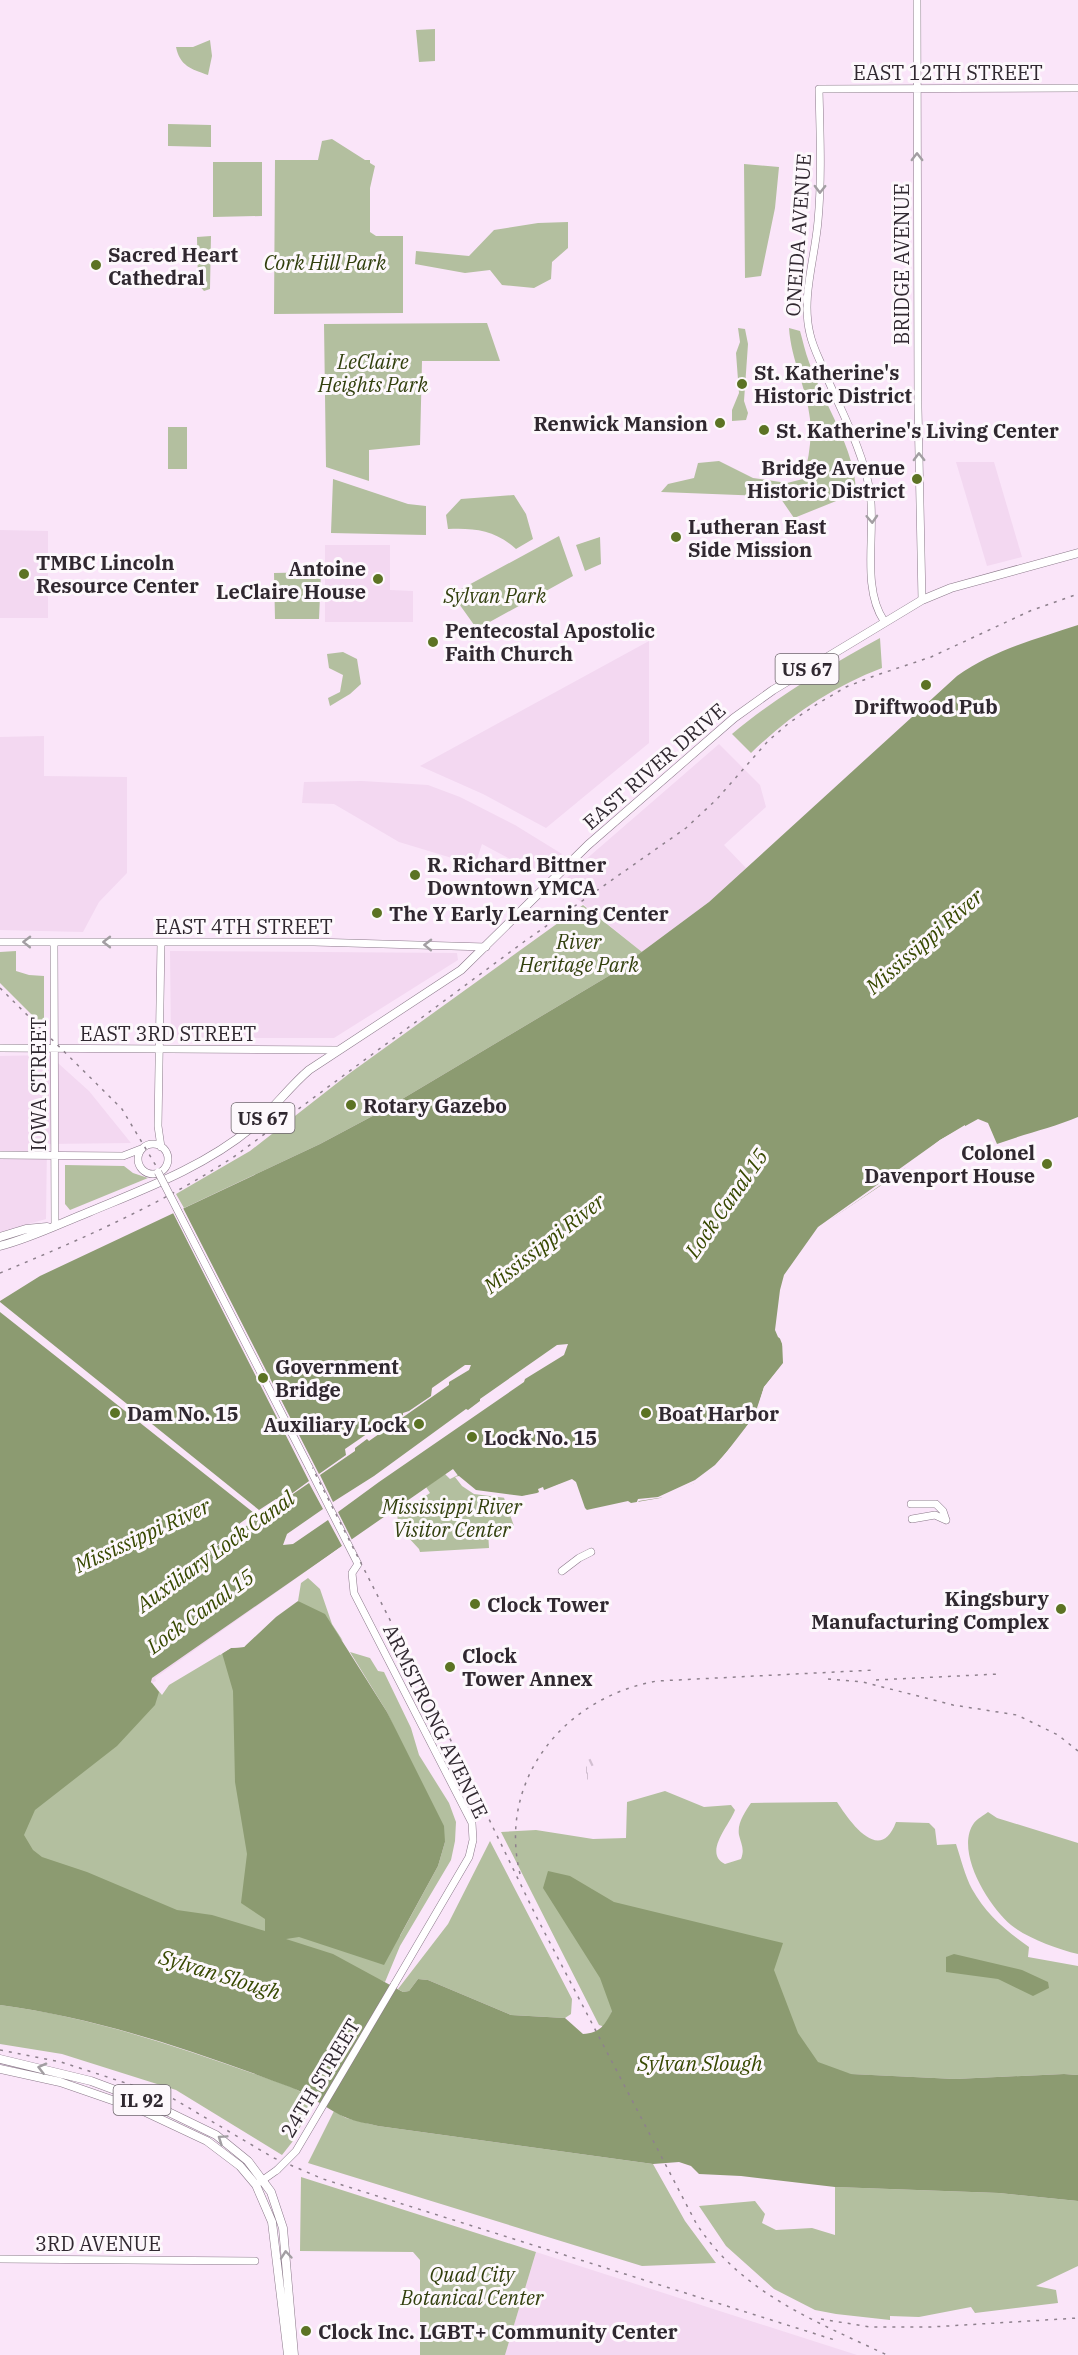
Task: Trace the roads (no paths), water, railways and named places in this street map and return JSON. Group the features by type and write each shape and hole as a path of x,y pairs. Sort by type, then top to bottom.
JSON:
{"main road":[{"name":"EAST RIVER DRIVE","path":"0,1246 31,1238 164,1180 228,1145 252,1128 309,1070 336,1050 447,980 487,946 588,845 737,715 773,690 922,600 951,588 1078,553"},
{"name":"EAST RIVER DRIVE","path":"0,1237 27,1229 55,1226"},
{"name":"IL 92","path":"0,2059 91,2081 179,2116 225,2140 248,2161 264,2180 278,2209 283,2228 294,2355"},
{"name":"IL 92","path":"0,2069 80,2088 121,2102 169,2122 224,2152 240,2166 256,2185 274,2232 288,2355"}],"street":[{"name":"BRIDGE AVENUE","path":"917,0 918,408 922,600"},
{"name":"EAST 12TH STREET","path":"819,89 1078,88"},
{"name":"ONEIDA AVENUE","path":"819,89 820,194 808,325 814,346 863,464 870,492 873,521 872,586 876,609 885,621"},
{"name":"EAST 4TH STREET","path":"0,942 314,942 487,946"},
{"name":"IOWA STREET","path":"54,942 55,1226"},
{"path":"158,1126 138,1155 138,1162 145,1171 152,1173 165,1167 167,1160 161,1147 158,1126 161,942"},
{"name":"EAST 3RD STREET","path":"0,1048 336,1050"},
{"path":"0,1155 123,1156 154,1144 161,1147"},
{"path":"123,1156 138,1162"},
{"name":"ARMSTRONG AVENUE","path":"158,1172 358,1564 352,1573 354,1593 472,1825 473,1840 469,1857 394,1985"},
{"path":"911,1504 936,1504 943,1511 946,1520 935,1515 912,1519"},
{"path":"562,1572 579,1558 591,1552"},
{"name":"24TH STREET","path":"256,2185 277,2170 296,2151 394,1985"},
{"name":"3RD AVENUE","path":"0,2259 255,2261"}],"water":[{"path":"1078,625 1078,1117 997,1144 988,1123 978,1119 940,1140 895,1176 819,1227 783,1281 777,1331 786,1354 784,1363 764,1387 756,1414 715,1467 694,1483 660,1498 631,1503 628,1501 582,1511 573,1483 559,1485 532,1495 494,1495 472,1490 453,1469 152,1678 151,1682 159,1692 155,1705 117,1746 35,1810 24,1835 33,1850 42,1857 87,1872 177,1910 212,1915 265,1931 265,1919 241,1903 247,1854 235,1782 233,1691 222,1653 231,1648 244,1647 256,1630 290,1602 298,1601 325,1614 387,1712 444,1826 445,1842 438,1866 384,1965 299,1937 286,1939 333,1954 403,1992 409,1991 418,1979 428,1980 511,2015 565,2018 583,2034 594,2032 601,2027 612,2011 600,1978 543,1888 548,1871 570,1876 614,1902 783,1943 774,1970 798,2033 818,2062 851,2074 955,2079 1078,2075 1078,2201 999,2193 835,2187 741,2176 699,2174 691,2166 679,2162 653,2164 378,2126 347,2118 297,2090 183,2049 74,2018 0,2005 0,1301 40,1276 320,1144 382,1111 612,974 709,902 957,676 1000,652"},
{"path":"954,1954 1022,1970 1048,1982 1049,1988 1033,1996 998,1979 946,1972 946,1957"}],"railway":[{"path":"0,1273 120,1220 179,1190 235,1156 525,941 686,828 717,799 768,741 817,704 846,687 931,657 1030,611 1078,594"},
{"path":"0,988 122,1109 171,1191 438,1714 536,1916 696,2223 714,2247 757,2287 807,2317 887,2355"},
{"path":"520,1874 516,1839 519,1806 529,1775 545,1748 567,1724 594,1705 624,1690 657,1681 875,1670"},
{"path":"876,1680 999,1674"},
{"path":"828,1679 863,1682 953,1705 1017,1715 1058,1735 1078,1751"},
{"path":"0,2050 61,2062 172,2098 274,2158 323,2179 838,2341"},
{"path":"821,2319 870,2327 931,2327 1078,2318"}],"place":[{"name":"Sacred Heart Cathedral","path":"96,265"},
{"name":"St. Katherine's Historic District","path":"742,384"},
{"name":"Renwick Mansion","path":"720,423"},
{"name":"St. Katherine's Living Center","path":"764,430"},
{"name":"Bridge Avenue Historic District","path":"917,479"},
{"name":"Lutheran East Side Mission","path":"676,537"},
{"name":"TMBC Lincoln Resource Center","path":"24,574"},
{"name":"Antoine LeClaire House","path":"378,579"},
{"name":"Pentecostal Apostolic Faith Church","path":"433,642"},
{"name":"Driftwood Pub","path":"926,685"},
{"name":"R. Richard Bittner Downtown YMCA","path":"415,875"},
{"name":"The Y Early Learning Center","path":"377,913"},
{"name":"Rotary Gazebo","path":"351,1105"},
{"name":"Colonel Davenport House","path":"1047,1164"},
{"name":"Government Bridge","path":"263,1378"},
{"name":"Dam No. 15","path":"115,1413"},
{"name":"Boat Harbor","path":"646,1413"},
{"name":"Auxiliary Lock","path":"419,1424"},
{"name":"Lock No. 15","path":"472,1437"},
{"name":"Clock Tower","path":"475,1604"},
{"name":"Kingsbury Manufacturing Complex","path":"1061,1609"},
{"name":"Clock Tower Annex","path":"450,1667"},
{"name":"Clock Inc. LGBT+ Community Center","path":"306,2331"}],"park label":[{"name":"Cork Hill Park","path":"325,262"},
{"name":"LeClaire Heights Park","path":"373,372"},
{"name":"Sylvan Park","path":"495,595"},
{"name":"River Heritage Park","path":"579,952"},
{"name":"Mississippi River Visitor Center","path":"452,1518"},
{"name":"Quad City Botanical Center","path":"472,2286"}],"water label":[{"name":"Mississippi River","path":"924,941"},
{"name":"Lock Canal 15","path":"726,1203"},
{"name":"Mississippi River","path":"544,1243"},
{"name":"Mississippi River","path":"142,1535"},
{"name":"Auxiliary Lock Canal","path":"215,1551"},
{"name":"Lock Canal 15","path":"200,1611"},
{"name":"Sylvan Slough","path":"220,1974"},
{"name":"Sylvan Slough","path":"700,2063"}]}
